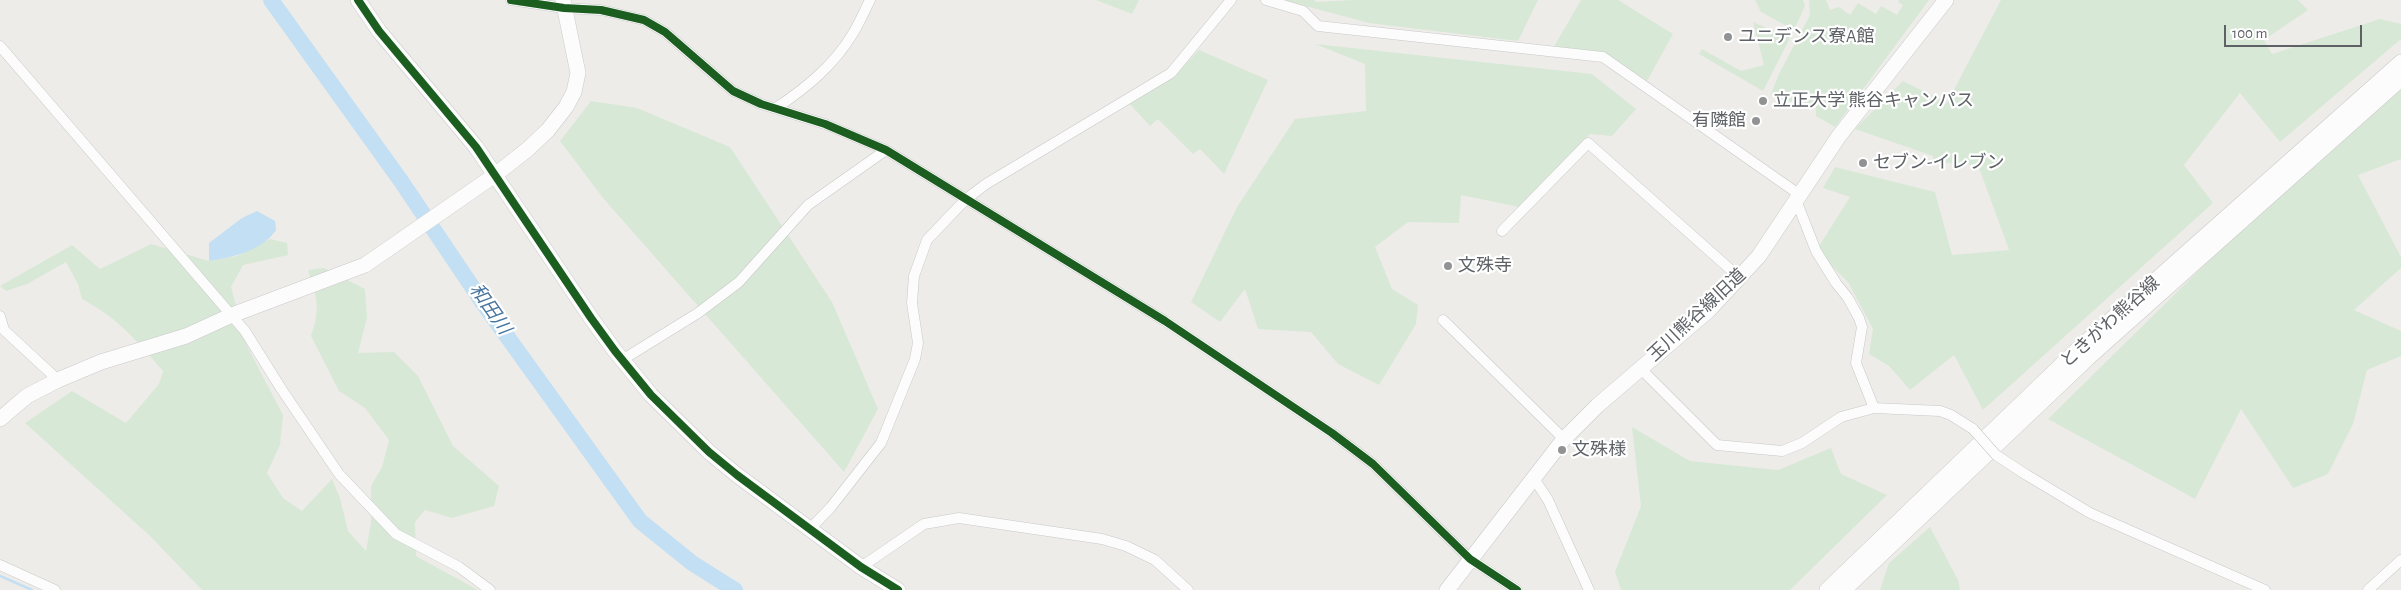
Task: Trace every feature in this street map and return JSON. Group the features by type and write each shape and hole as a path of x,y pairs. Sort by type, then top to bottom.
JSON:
{"street":[{"path":"358,0 379,31 476,147 591,318 651,395 710,452 861,567 898,590"},
{"path":"511,0 563,4 644,20 665,32 733,91 761,104 825,124 886,150 1165,321 1332,433 1373,464 1470,559 1517,590"},
{"path":"776,108 802,90 825,70 852,35 870,0"},
{"path":"810,529 831,507 881,443 915,359 918,344 912,303 914,276 927,240 941,223 966,199 986,184 1171,72 1231,0"},
{"path":"1266,0 1304,11 1318,26 1603,57 1798,198 1816,251 1848,298 1862,327 1856,363 1874,408"},
{"name":"玉川熊谷線旧道","path":"1447,590 1564,439 1598,405 1709,310 1740,278 1765,248 1839,136 1946,0"},
{"path":"0,419 27,396 58,380 101,362 186,336 232,315 365,265 495,175 528,149 548,130 566,107 574,92 578,73 563,4"},
{"path":"1,49 245,331 339,474 396,534 460,567 490,590"},
{"name":"ときがわ熊谷線","path":"1827,590 2078,350 2401,62"},
{"name":"ときがわ熊谷線","path":"1844,590 2088,358 2401,79"},
{"path":"1502,231 1588,143 1740,278"},
{"path":"622,360 698,312 739,282 808,205 886,150"},
{"path":"0,316 4,330 58,380"},
{"path":"1443,320 1564,439"},
{"path":"1640,368 1717,446 1782,452 1802,443 1841,417 1874,408 1940,411 1951,415 1973,429 1996,455 2090,513 2265,590"},
{"path":"1533,477 1548,500 1589,590"},
{"path":"861,567 924,524 958,518 1102,539 1126,546 1155,560 1188,590"},
{"path":"2368,590 2401,560"},
{"path":"0,564 56,590"}],"green space":[{"path":"1096,0 1139,0 1132,14"},
{"path":"1283,0 1315,0 1315,2 1354,0 1538,0 1518,41 1369,23"},
{"path":"1581,0 1618,0 1673,34 1647,81 1608,56 1552,50"},
{"path":"1755,0 1803,0 1805,6 1794,30 1761,12"},
{"path":"1809,0 1826,0 1830,10 1839,7 1850,15 1858,3 1876,14 1881,6 1897,15 1903,5 1898,2 1899,0 1929,0 1835,127 1816,116 1816,98 1810,106 1776,98 1771,94 1779,74 1810,15"},
{"path":"2001,0 2298,0 2308,10 2264,40 2272,54 2380,19 2401,24 2401,39 2280,142 2240,93 2184,165 2213,203 1983,410 1954,355 1910,390 1889,366 1869,354 1873,329 1848,282 1816,251 1850,197 1823,188 1835,167 1935,192 1952,255 2009,250 1978,165 1933,162 1933,156 1855,129 1903,81 1947,103"},
{"path":"1753,22 1790,38 1763,91 1699,54 1702,49 1741,71 1764,65"},
{"path":"1315,44 1592,74 1636,109 1612,136 1590,134 1519,207 1461,195 1459,223 1408,222 1375,247 1392,289 1418,305 1416,324 1379,385 1338,364 1311,332 1258,329 1245,289 1220,322 1191,302 1237,207 1295,119 1366,111 1365,64"},
{"path":"1199,50 1268,80 1224,174 1200,149 1193,154 1158,119 1150,126 1129,103 1172,78"},
{"path":"2401,86 2401,159 2358,175 2401,257 2401,268 2354,310 2401,331 2401,356 2367,370 2353,424 2328,474 2293,488 2241,409 2195,499 2048,419 2247,223"},
{"path":"591,101 637,108 730,147 832,302 878,409 844,472 603,198 560,141"},
{"path":"270,239 287,243 288,255 243,265 231,287 246,344 283,415 280,445 267,473 283,498 302,511 332,479 340,498 348,531 366,551 371,523 371,486 382,467 389,440 365,408 339,391 311,336 316,318 317,303 308,270 324,268 365,289 367,318 358,353 394,352 418,376 453,446 499,486 494,506 452,518 425,510 415,522 416,556 478,590 202,590 150,536 25,423 72,391 126,423 159,384 163,371 117,323 82,299 78,284 66,262 27,284 6,291 0,286 72,245 100,269 151,244 209,261 237,256"},
{"path":"1632,427 1690,461 1778,470 1831,448 1841,474 1887,495 1790,590 1621,590 1615,572 1641,506"},
{"path":"1930,527 1958,580 1960,590 1880,590 1889,563"}],"water":[{"path":"257,211 275,221 276,230 270,237 246,252 209,261 209,243 242,218"}],"waterway":[{"name":"和田川","path":"271,0 401,181 483,303 640,521 692,563 735,590"},
{"path":"0,576 32,590"}],"cycle path":[{"path":"358,0 379,31 476,147 591,318 651,395 709,452 737,475 861,567 898,590"},
{"path":"511,0 564,8 601,10 644,20 665,32 733,91 761,104 825,124 886,150 1165,321 1332,433 1373,464 1470,559 1517,590"}],"place":[{"name":"ユニデンス寮A館","path":"1728,37"},
{"name":"立正大学 熊谷キャンパス","path":"1763,101"},
{"name":"有隣館","path":"1756,121"},
{"name":"セブン-イレブン","path":"1863,163"},
{"name":"文殊寺","path":"1448,266"},
{"name":"文殊様","path":"1562,450"}]}
